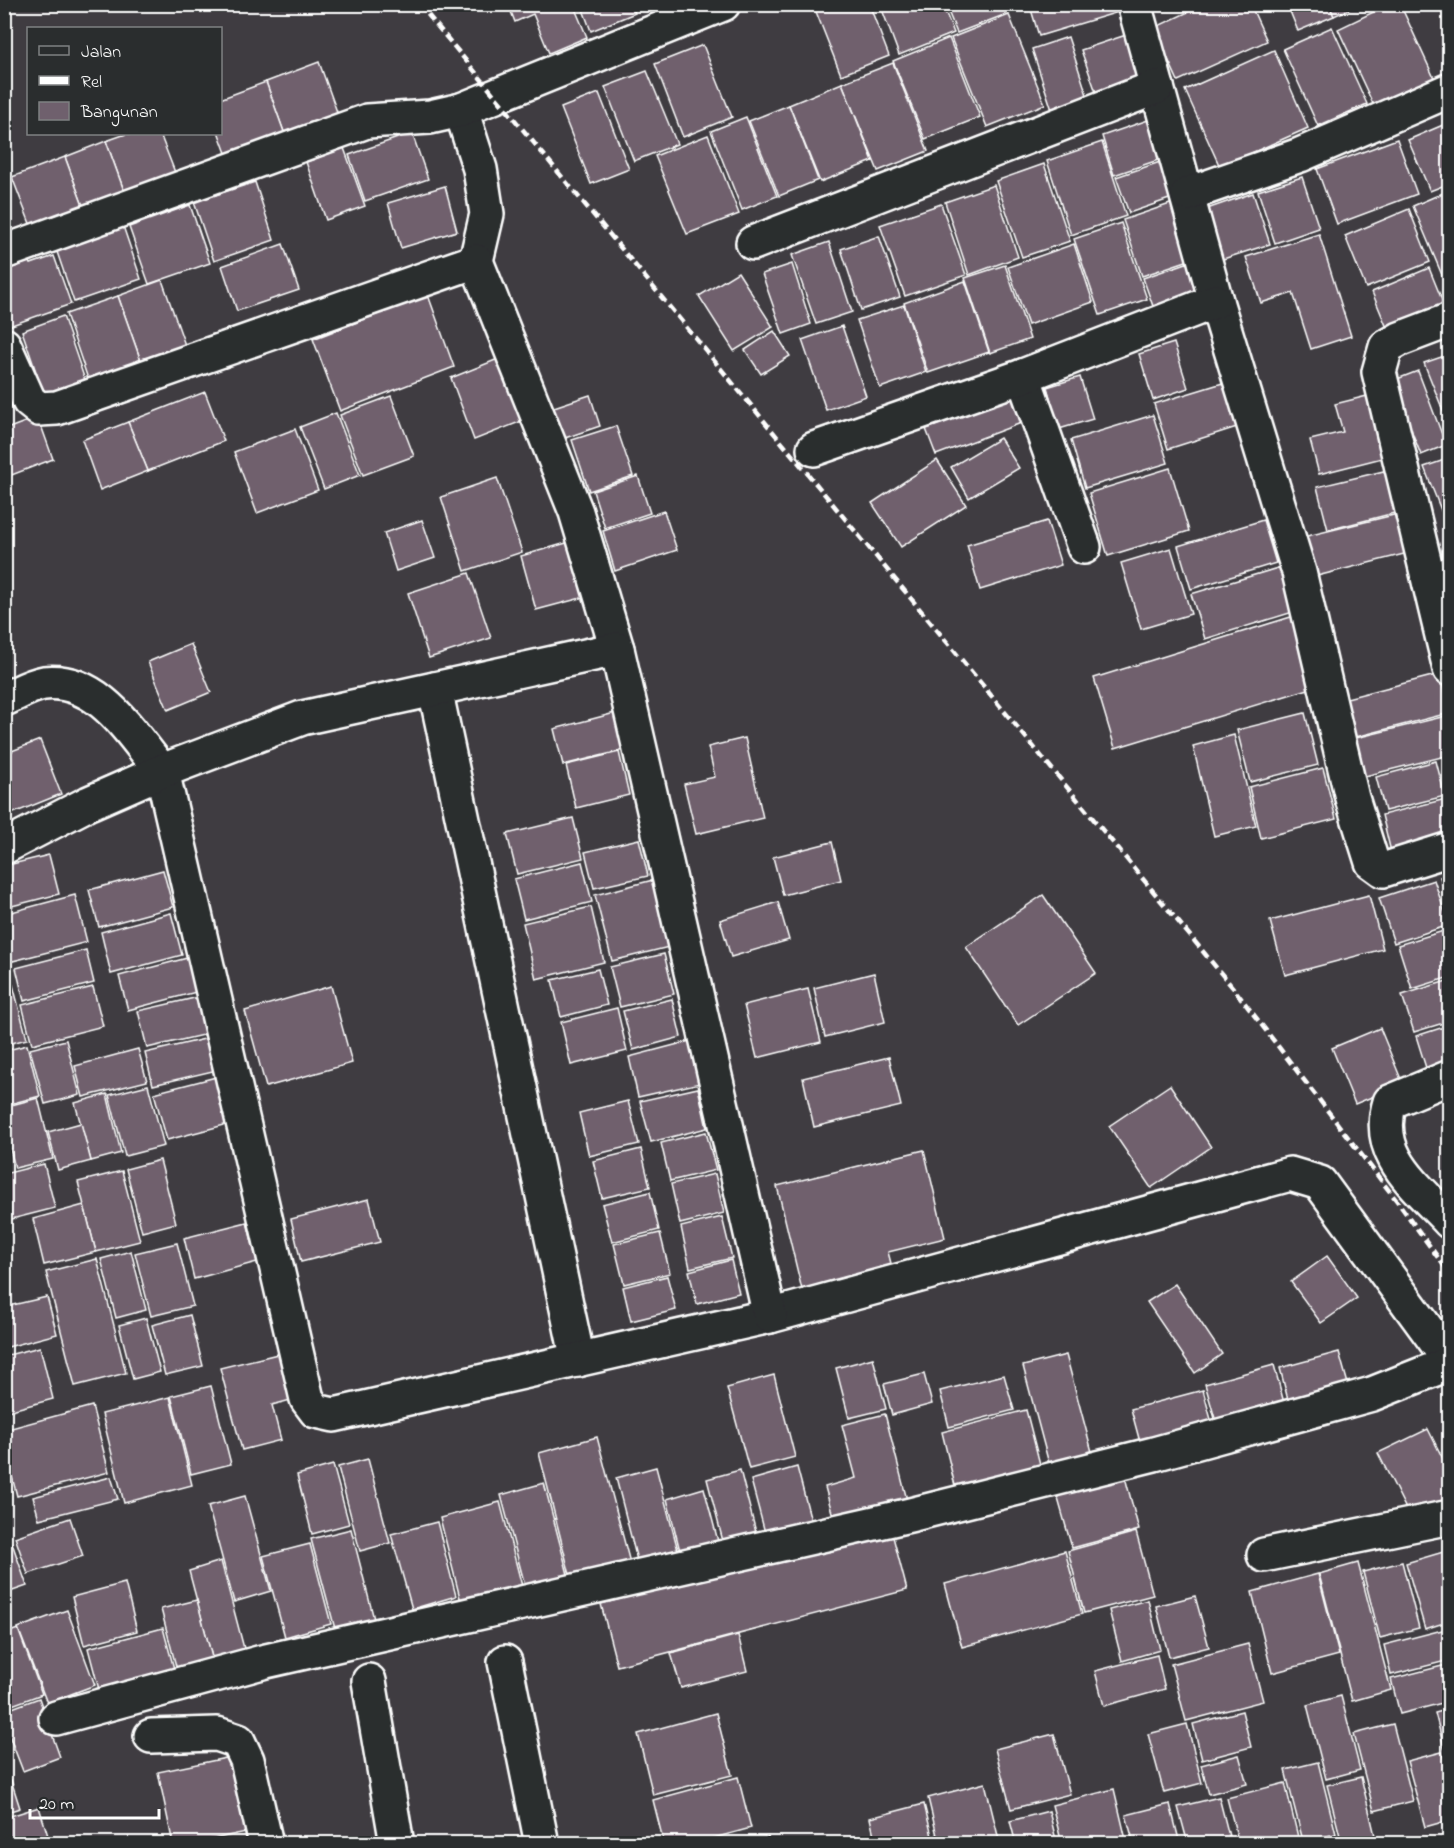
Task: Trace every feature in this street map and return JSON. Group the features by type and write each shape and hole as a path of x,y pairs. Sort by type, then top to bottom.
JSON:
{"street":[{"path":"4,252 367,121 430,117 461,110 723,4"},
{"path":"1137,6 1216,301 1299,572 1352,798 1372,862 1383,870 1449,849"},
{"path":"753,243 1157,87"},
{"path":"1188,194 1300,155 1449,90"},
{"path":"461,110 480,169 487,214 476,261 576,512 617,649 770,1316"},
{"path":"4,345 28,400 39,409 57,408 476,261"},
{"path":"814,449 1023,376 1216,301"},
{"path":"1449,320 1400,339 1386,347 1379,372 1440,589 1449,669"},
{"path":"1023,376 1084,547"},
{"path":"4,847 89,803 162,771 302,718 617,649"},
{"path":"4,699 43,683 79,686 108,707 162,771 307,1399 316,1411 334,1415 770,1316 1290,1174 1320,1183 1449,1362 1372,1394 1154,1454 945,1506 266,1661 56,1718"},
{"path":"435,689 578,1360"},
{"path":"1449,1077 1390,1102 1386,1114 1385,1138 1394,1160 1449,1222"},
{"path":"1264,1555 1449,1517"},
{"path":"506,1662 542,1844"},
{"path":"369,1681 397,1844"},
{"path":"151,1737 217,1734 238,1741 247,1760 266,1844"}],"building":[{"path":"508,4 573,4 587,37 549,53 533,14 515,22"},
{"path":"581,4 631,4 635,13 591,31"},
{"path":"813,4 869,4 889,56 841,75"},
{"path":"880,4 942,4 954,33 899,55"},
{"path":"945,4 1006,4 1009,13 957,33"},
{"path":"1036,4 1123,4 1125,10 1039,36 1030,6"},
{"path":"1205,4 1250,4 1267,41 1178,81 1154,28"},
{"path":"1287,4 1329,4 1334,16 1298,31"},
{"path":"1329,4 1360,4 1334,16"},
{"path":"1390,4 1400,4 1434,78 1374,106 1338,29"},
{"path":"1009,15 1045,104 987,127 951,38"},
{"path":"1332,27 1367,104 1318,126 1283,49"},
{"path":"1129,34 1144,78 1097,95 1081,50"},
{"path":"1068,37 1088,98 1052,110 1032,49"},
{"path":"949,38 980,117 925,139 893,61"},
{"path":"703,45 732,117 683,137 655,64"},
{"path":"1274,50 1308,128 1220,167 1185,90"},
{"path":"319,62 341,123 288,143 266,82"},
{"path":"893,63 928,151 878,171 842,83"},
{"path":"647,71 677,144 634,161 605,87"},
{"path":"266,82 288,143 230,164 219,135 222,135 222,98"},
{"path":"842,83 873,161 820,182 789,105"},
{"path":"599,93 629,169 591,184 561,108"},
{"path":"789,105 818,180 779,196 749,121"},
{"path":"746,117 777,196 742,210 711,131"},
{"path":"1151,119 1164,158 1114,175 1102,136"},
{"path":"1450,122 1450,183 1430,191 1408,140"},
{"path":"412,133 428,179 365,201 349,155"},
{"path":"123,135 160,135 178,180 127,199 106,141"},
{"path":"708,135 739,214 687,234 655,156"},
{"path":"1397,139 1417,194 1337,224 1317,169"},
{"path":"106,141 127,199 86,214 65,157"},
{"path":"1102,142 1126,216 1071,235 1047,161"},
{"path":"344,148 365,206 326,220 306,162"},
{"path":"65,157 86,214 34,234 12,177"},
{"path":"1163,161 1175,197 1129,213 1116,177"},
{"path":"1044,164 1070,241 1022,257 996,181"},
{"path":"1302,177 1319,228 1275,243 1258,191"},
{"path":"255,182 274,240 214,261 194,202"},
{"path":"994,185 1018,257 969,275 945,202"},
{"path":"445,186 457,231 401,248 388,203"},
{"path":"1450,190 1450,294 1413,206"},
{"path":"1253,193 1270,244 1220,260 1204,210"},
{"path":"1176,202 1195,258 1142,276 1123,220"},
{"path":"941,204 966,275 905,296 880,225"},
{"path":"190,205 210,263 149,284 129,227"},
{"path":"1409,209 1430,262 1366,288 1345,236"},
{"path":"1121,223 1147,299 1100,315 1074,239"},
{"path":"123,226 141,279 74,302 55,246"},
{"path":"1319,234 1351,336 1311,349 1293,293 1261,303 1246,257"},
{"path":"879,236 900,297 861,310 841,249"},
{"path":"829,242 852,312 816,324 792,255"},
{"path":"283,244 299,290 237,311 222,266"},
{"path":"1074,244 1093,302 1028,325 1008,267"},
{"path":"54,256 71,304 9,326 4,312 4,267 28,259 31,264"},
{"path":"1195,260 1206,292 1154,309 1143,278"},
{"path":"792,264 811,324 783,334 762,274"},
{"path":"1005,265 1030,339 990,353 965,278"},
{"path":"1429,268 1444,305 1387,328 1372,292"},
{"path":"738,272 773,327 734,351 699,296"},
{"path":"162,280 186,348 142,364 118,296"},
{"path":"965,281 989,352 928,373 904,303"},
{"path":"428,295 454,367 340,411 313,339"},
{"path":"118,296 142,364 89,382 66,314"},
{"path":"904,305 926,372 880,388 857,320"},
{"path":"63,316 86,383 45,398 22,331"},
{"path":"842,326 866,396 826,410 802,340"},
{"path":"774,331 790,356 761,374 745,350"},
{"path":"1174,343 1188,388 1153,400 1139,354"},
{"path":"1450,354 1450,428 1424,363"},
{"path":"498,359 522,421 474,440 451,378"},
{"path":"1418,371 1446,445 1421,455 1392,381"},
{"path":"1080,377 1093,419 1059,429 1047,387"},
{"path":"1226,382 1240,426 1168,449 1154,404"},
{"path":"205,392 224,441 148,471 128,422"},
{"path":"590,395 600,426 562,439 551,408"},
{"path":"1371,395 1386,457 1319,474 1310,440 1343,432 1335,404"},
{"path":"391,396 414,456 363,475 340,415"},
{"path":"1015,396 1024,422 936,455 926,429"},
{"path":"336,413 360,475 324,489 300,427"},
{"path":"1153,415 1168,463 1085,488 1071,440"},
{"path":"38,417 53,459 4,478 4,430"},
{"path":"128,422 148,471 100,490 82,440"},
{"path":"616,426 633,476 589,491 572,440"},
{"path":"295,429 318,490 257,513 234,452"},
{"path":"1000,438 1019,468 969,498 951,467"},
{"path":"1450,458 1450,533 1424,467"},
{"path":"937,460 966,505 901,547 872,503"},
{"path":"1170,468 1189,531 1108,556 1089,493"},
{"path":"1392,469 1402,511 1328,530 1317,487"},
{"path":"638,476 650,513 605,528 593,491"},
{"path":"497,478 522,552 465,571 441,497"},
{"path":"664,511 677,550 615,571 603,531"},
{"path":"1402,513 1412,552 1313,577 1303,537"},
{"path":"422,520 435,558 396,571 384,533"},
{"path":"1263,520 1276,563 1191,589 1178,546"},
{"path":"1047,521 1061,565 980,590 967,545"},
{"path":"570,542 585,597 536,610 521,556"},
{"path":"1171,548 1191,614 1141,629 1121,563"},
{"path":"1281,567 1293,612 1205,639 1191,594"},
{"path":"469,573 491,638 429,658 408,593"},
{"path":"1294,616 1315,687 1115,748 1094,678"},
{"path":"191,644 211,692 168,710 148,662"},
{"path":"1440,674 1449,713 1352,738 1343,699"},
{"path":"615,713 624,750 563,765 554,729"},
{"path":"1305,713 1318,765 1250,782 1237,730"},
{"path":"1450,715 1450,755 1365,776 1356,738"},
{"path":"1234,735 1256,826 1214,836 1193,746"},
{"path":"745,738 763,818 696,834 684,784 715,777 708,747"},
{"path":"40,740 61,794 4,817 4,754"},
{"path":"619,752 629,795 576,808 566,765"},
{"path":"1436,761 1445,796 1385,811 1376,777"},
{"path":"1323,768 1336,819 1261,838 1249,787"},
{"path":"1450,798 1450,838 1391,852 1382,815"},
{"path":"573,818 583,858 517,874 507,834"},
{"path":"639,839 648,876 594,888 585,852"},
{"path":"832,842 841,880 783,895 773,857"},
{"path":"49,855 59,894 4,908 4,866"},
{"path":"582,862 592,902 524,919 514,879"},
{"path":"163,870 173,907 99,927 89,890"},
{"path":"1450,873 1450,908 1440,877"},
{"path":"653,880 669,947 612,961 595,895"},
{"path":"1434,880 1449,925 1394,943 1379,898"},
{"path":"75,895 87,942 9,962 4,944 4,914"},
{"path":"1043,895 1096,973 1018,1025 966,947"},
{"path":"1369,895 1383,949 1285,975 1270,921"},
{"path":"778,902 789,940 731,957 720,920"},
{"path":"591,907 604,962 536,979 523,923"},
{"path":"171,913 182,955 111,974 101,932"},
{"path":"1450,929 1450,977 1412,989 1398,945"},
{"path":"86,950 94,983 24,1001 16,968"},
{"path":"664,954 674,994 620,1007 610,967"},
{"path":"191,957 200,991 128,1010 119,976"},
{"path":"598,969 607,1005 561,1017 552,980"},
{"path":"874,973 885,1022 825,1037 814,988"},
{"path":"1450,980 1450,1021 1414,1032 1402,995"},
{"path":"13,985 27,1039 4,1045 4,987"},
{"path":"331,986 352,1063 266,1087 245,1011"},
{"path":"93,987 103,1026 32,1044 22,1005"},
{"path":"808,989 821,1042 757,1058 744,1005"},
{"path":"199,997 207,1034 147,1048 138,1011"},
{"path":"672,999 681,1037 633,1050 623,1011"},
{"path":"617,1008 627,1051 571,1065 561,1022"},
{"path":"1450,1025 1450,1063 1427,1071 1416,1036"},
{"path":"1380,1028 1403,1084 1355,1104 1332,1048"},
{"path":"209,1038 217,1070 153,1085 145,1053"},
{"path":"66,1040 80,1095 45,1104 30,1049"},
{"path":"690,1041 700,1083 638,1097 629,1057"},
{"path":"27,1045 40,1096 6,1105 4,1051"},
{"path":"138,1049 147,1081 83,1097 75,1066"},
{"path":"889,1057 901,1106 814,1127 803,1078"},
{"path":"220,1076 232,1123 167,1140 154,1093"},
{"path":"148,1085 164,1146 125,1156 109,1095"},
{"path":"1170,1085 1211,1147 1151,1188 1109,1126"},
{"path":"698,1088 707,1128 651,1142 640,1101"},
{"path":"107,1094 121,1153 91,1161 75,1103"},
{"path":"38,1098 53,1159 15,1168 4,1125 4,1107"},
{"path":"628,1101 639,1144 589,1156 579,1113"},
{"path":"81,1123 91,1161 58,1170 48,1132"},
{"path":"706,1132 716,1170 670,1181 661,1143"},
{"path":"641,1149 650,1187 602,1198 593,1161"},
{"path":"924,1150 945,1238 888,1252 893,1271 803,1294 777,1186"},
{"path":"160,1160 176,1223 142,1232 126,1169"},
{"path":"44,1164 55,1208 4,1221 4,1174"},
{"path":"122,1171 140,1241 96,1252 78,1182"},
{"path":"715,1174 724,1213 680,1224 671,1184"},
{"path":"650,1192 659,1230 612,1242 602,1204"},
{"path":"369,1199 380,1242 301,1262 291,1219"},
{"path":"84,1205 96,1252 44,1265 33,1219"},
{"path":"722,1217 732,1258 690,1268 681,1227"},
{"path":"247,1222 257,1262 194,1279 184,1238"},
{"path":"660,1233 670,1273 624,1284 614,1244"},
{"path":"177,1243 193,1306 151,1316 135,1253"},
{"path":"131,1251 146,1310 116,1318 101,1259"},
{"path":"1327,1256 1357,1298 1321,1323 1291,1282"},
{"path":"97,1259 126,1373 75,1386 46,1272"},
{"path":"731,1260 739,1293 697,1304 689,1271"},
{"path":"667,1276 676,1310 631,1321 623,1287"},
{"path":"1175,1284 1222,1354 1195,1373 1147,1302"},
{"path":"47,1297 57,1334 4,1348 4,1307"},
{"path":"190,1315 203,1366 165,1375 152,1325"},
{"path":"146,1318 160,1372 133,1379 119,1325"},
{"path":"40,1347 53,1399 4,1412 4,1356"},
{"path":"286,1352 298,1398 272,1405 281,1440 242,1450 220,1368"},
{"path":"1339,1352 1348,1384 1288,1400 1280,1368"},
{"path":"1066,1355 1095,1463 1052,1475 1023,1366"},
{"path":"873,1358 886,1409 849,1418 836,1368"},
{"path":"1274,1365 1284,1403 1216,1422 1205,1384"},
{"path":"924,1374 932,1404 892,1415 884,1384"},
{"path":"774,1375 795,1457 749,1469 727,1388"},
{"path":"1004,1375 1014,1410 949,1427 940,1391"},
{"path":"211,1386 231,1464 191,1474 171,1396"},
{"path":"1203,1390 1213,1427 1141,1446 1131,1409"},
{"path":"170,1397 192,1485 124,1503 102,1414"},
{"path":"92,1406 109,1472 17,1496 4,1446 4,1430"},
{"path":"1026,1410 1042,1472 957,1494 942,1432"},
{"path":"885,1414 907,1500 834,1520 825,1487 856,1478 842,1425"},
{"path":"1428,1429 1450,1473 1450,1498 1410,1517 1378,1453"},
{"path":"597,1437 630,1563 571,1579 539,1453"},
{"path":"368,1459 390,1543 360,1551 338,1467"},
{"path":"333,1465 349,1524 312,1534 297,1475"},
{"path":"656,1467 679,1554 638,1564 616,1478"},
{"path":"797,1467 814,1532 768,1544 751,1480"},
{"path":"740,1470 759,1544 726,1553 707,1479"},
{"path":"111,1477 118,1499 39,1519 33,1497"},
{"path":"1125,1477 1139,1530 1072,1548 1057,1495"},
{"path":"544,1483 570,1582 527,1593 501,1495"},
{"path":"704,1488 719,1545 681,1555 667,1499"},
{"path":"245,1496 271,1591 234,1602 208,1506"},
{"path":"500,1502 522,1586 461,1602 440,1518"},
{"path":"70,1518 83,1556 28,1574 15,1537"},
{"path":"437,1522 456,1596 412,1609 391,1534"},
{"path":"351,1529 374,1619 335,1629 311,1539"},
{"path":"891,1529 907,1590 617,1666 601,1604"},
{"path":"1136,1532 1153,1595 1084,1613 1068,1551"},
{"path":"12,1543 27,1586 4,1594 4,1545"},
{"path":"310,1544 331,1624 285,1637 263,1556"},
{"path":"1450,1550 1450,1621 1425,1629 1406,1563"},
{"path":"1065,1551 1082,1614 962,1647 945,1584"},
{"path":"221,1561 246,1656 214,1665 189,1571"},
{"path":"1402,1562 1419,1628 1380,1638 1363,1572"},
{"path":"1358,1563 1391,1690 1352,1701 1319,1574"},
{"path":"1318,1574 1339,1655 1272,1673 1252,1592"},
{"path":"125,1583 137,1631 84,1645 72,1597"},
{"path":"1195,1596 1209,1647 1169,1657 1156,1606"},
{"path":"197,1600 214,1665 178,1674 161,1609"},
{"path":"1148,1600 1160,1650 1122,1661 1109,1610"},
{"path":"67,1610 95,1685 47,1703 18,1628"},
{"path":"163,1628 177,1680 102,1701 88,1648"},
{"path":"1450,1628 1450,1660 1391,1675 1384,1645"},
{"path":"18,1629 42,1694 4,1708 4,1634"},
{"path":"738,1635 747,1671 681,1688 671,1653"},
{"path":"1248,1644 1263,1701 1186,1721 1171,1664"},
{"path":"1157,1655 1165,1689 1104,1706 1095,1671"},
{"path":"1450,1664 1450,1701 1400,1714 1391,1679"},
{"path":"1341,1696 1360,1770 1326,1779 1307,1705"},
{"path":"39,1698 60,1757 23,1771 4,1722 4,1711"},
{"path":"1450,1709 1450,1770 1435,1713"},
{"path":"1242,1711 1251,1747 1202,1760 1193,1724"},
{"path":"716,1713 732,1775 653,1795 638,1734"},
{"path":"1187,1724 1202,1783 1164,1793 1148,1734"},
{"path":"1393,1724 1413,1801 1374,1811 1354,1734"},
{"path":"1054,1734 1070,1794 1011,1809 995,1749"},
{"path":"1442,1752 1450,1782 1450,1820 1425,1827 1407,1761"},
{"path":"1239,1755 1247,1784 1209,1794 1201,1765"},
{"path":"236,1756 251,1831 190,1844 173,1844 158,1772"},
{"path":"1318,1762 1336,1834 1303,1841 1285,1770"},
{"path":"738,1777 751,1828 692,1844 664,1844 653,1800"},
{"path":"1361,1777 1377,1844 1342,1844 1327,1785"},
{"path":"11,1780 20,1808 4,1813 4,1782"},
{"path":"985,1783 1000,1844 939,1844 928,1798"},
{"path":"1285,1783 1298,1837 1273,1844 1239,1844 1227,1798"},
{"path":"1114,1789 1127,1844 1062,1844 1052,1805"},
{"path":"1219,1797 1231,1844 1188,1844 1178,1807"},
{"path":"924,1804 934,1844 876,1844 870,1818"},
{"path":"1170,1804 1180,1844 1134,1844 1126,1815"},
{"path":"39,1807 49,1839 37,1844 4,1844 4,1818"},
{"path":"1049,1811 1057,1844 1016,1844 1010,1821"},
{"path":"768,1837 770,1844 742,1844"}],"railway":[{"path":"419,4 1234,989 1397,1201 1450,1274"}]}
